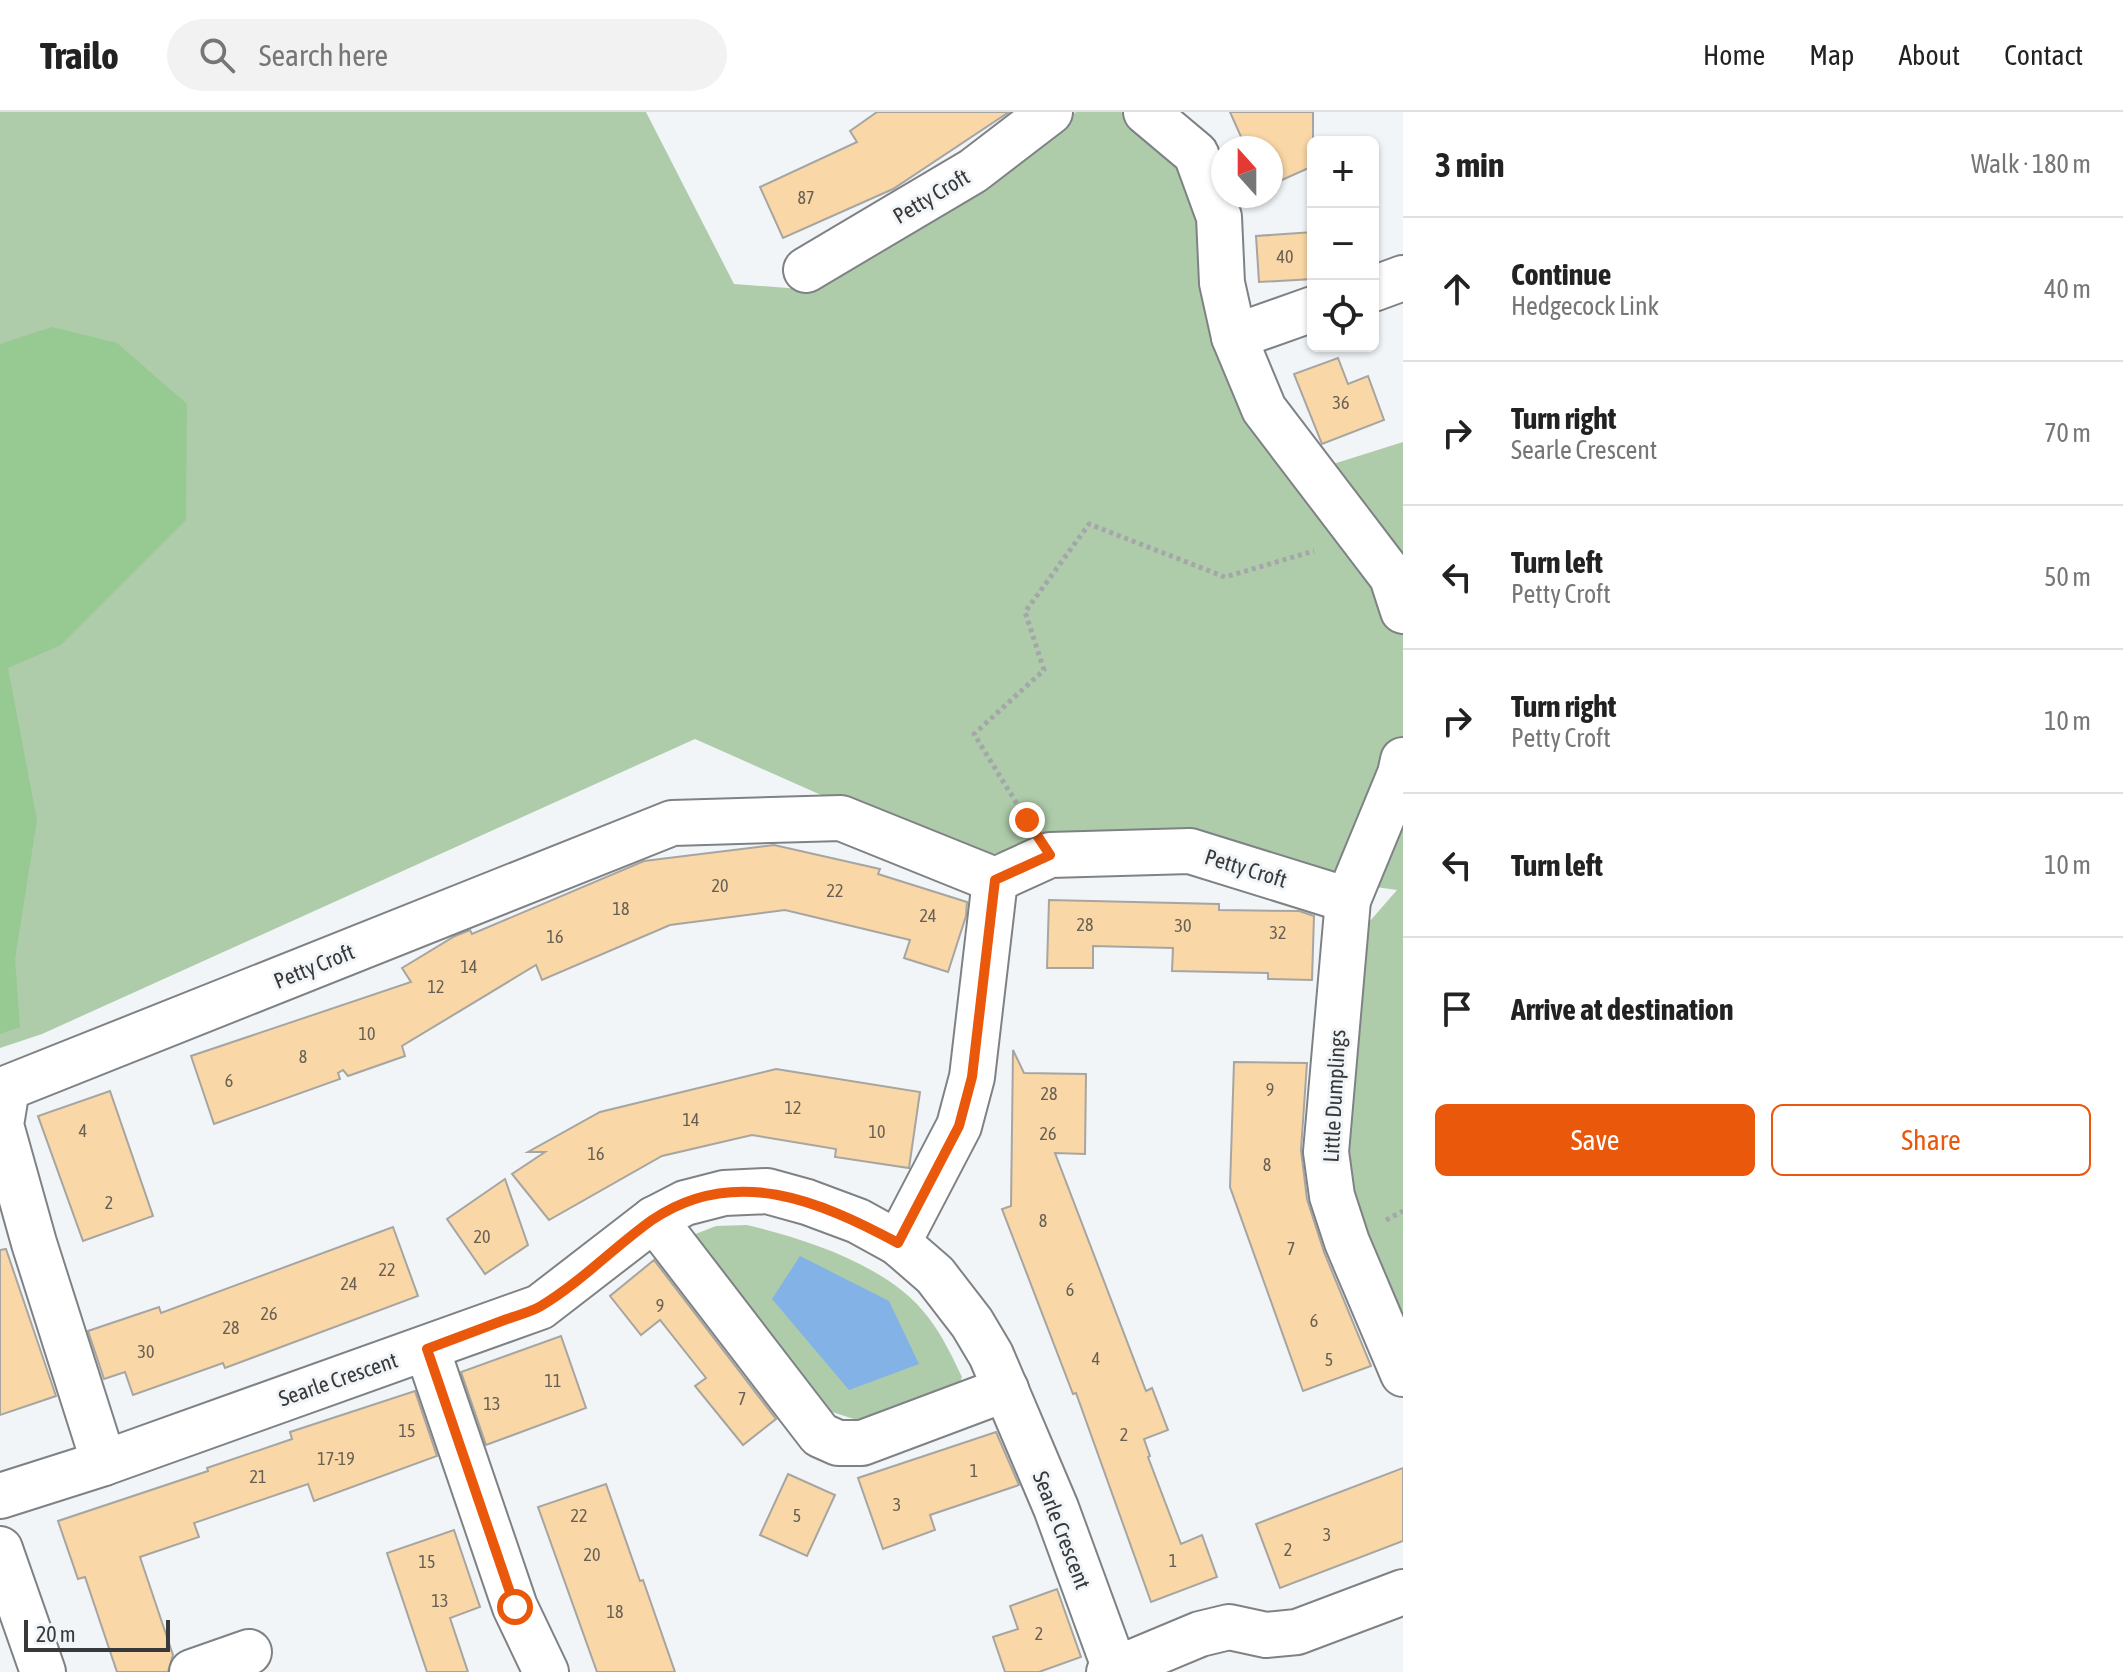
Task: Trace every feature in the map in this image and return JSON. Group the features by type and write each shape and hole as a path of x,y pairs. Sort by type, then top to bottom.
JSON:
{"street":[{"name":"Petty Croft","path":"806,270 973,171 1050,112"},
{"path":"1146,112 1196,154 1219,217 1222,283 1234,337 1264,409 1392,577 1403,611"},
{"path":"1379,287 1403,278"},
{"path":"1234,337 1307,311"},
{"path":"1348,900 1403,760"},
{"name":"Petty Croft","path":"104,1463 17,1249 1,1125 7,1088 672,823 841,818 995,880 1050,855 1190,851 1348,900"},
{"path":"898,1243 959,1126 969,1089 995,880"},
{"name":"Little Dumplings","path":"1348,900 1326,1152 1332,1196 1347,1242 1403,1374"},
{"name":"Searle Crescent","path":"0,1496 104,1463 540,1307 654,1219 685,1203 711,1196 767,1191 858,1221 898,1243 935,1275 972,1323 1006,1389 1056,1508 1113,1671"},
{"path":"654,1219 820,1435 838,1443 862,1443 1006,1389"},
{"path":"427,1349 515,1607 546,1672"},
{"path":"0,1549 43,1672"},
{"path":"1113,1671 1200,1634 1229,1627 1266,1635 1297,1632 1403,1592"},
{"path":"192,1672 248,1650"}],"path":[{"path":"1050,855 974,734 1044,670 1025,612 1089,524 1225,577 1362,536"}],"green space":[{"path":"0,112 646,112 734,284 801,289 1076,112 1121,112 1180,164 1311,471 1403,442 1403,1331 1344,1176 1363,929 1397,890 1040,840 983,857 839,803 695,739 42,1034 0,1048"},
{"path":"52,327 117,343 187,404 186,520 61,645 8,668 37,820 15,959 20,1027 0,1034 0,344"},
{"path":"747,1225 795,1238 845,1257 892,1283 912,1299 938,1331 962,1377 958,1388 857,1420 829,1411 693,1235 716,1226"}],"water":[{"path":"800,1256 889,1301 919,1364 849,1390 772,1299"}],"building":[{"path":"877,112 1009,112 893,189 783,238 760,187 857,142 850,131"},
{"path":"1230,112 1313,112 1313,136 1307,136 1307,169 1283,180 1283,136 1241,136"},
{"path":"1307,232 1307,279 1259,282 1256,236"},
{"path":"1338,358 1348,384 1368,376 1384,420 1322,444 1294,374"},
{"path":"774,845 880,869 878,874 967,902 966,916 948,972 904,958 910,940 785,910 670,925 542,980 536,965 402,1046 405,1056 348,1076 343,1070 338,1073 340,1079 214,1124 191,1056 411,982 402,968 455,936 470,930 472,934 644,861"},
{"path":"1049,900 1219,904 1219,910 1299,911 1314,916 1312,980 1268,979 1268,973 1172,971 1173,948 1093,946 1093,968 1047,968"},
{"path":"1013,1050 1024,1073 1086,1074 1085,1154 1055,1153 1146,1391 1152,1388 1168,1430 1144,1439 1181,1544 1202,1535 1217,1577 1151,1602 1076,1393 1073,1394 1002,1209 1011,1206"},
{"path":"1234,1062 1307,1063 1301,1150 1307,1199 1324,1252 1371,1366 1303,1391 1230,1187"},
{"path":"776,1069 920,1092 909,1168 835,1157 836,1149 752,1135 662,1156 549,1220 512,1174 545,1152 528,1152 600,1112"},
{"path":"110,1091 153,1216 83,1241 38,1116"},
{"path":"505,1179 528,1245 485,1274 447,1219"},
{"path":"393,1227 418,1296 225,1368 223,1363 133,1395 125,1372 104,1379 88,1331 159,1307 161,1313"},
{"path":"6,1249 56,1396 0,1415 0,1250"},
{"path":"654,1260 776,1419 743,1445 695,1386 706,1378 660,1320 641,1335 610,1296"},
{"path":"561,1336 586,1408 486,1445 461,1372"},
{"path":"415,1391 437,1456 314,1501 308,1484 194,1523 199,1537 140,1557 173,1655 168,1672 117,1672 85,1577 78,1579 58,1521 208,1471 207,1468 292,1439 290,1432"},
{"path":"996,1432 1019,1485 930,1515 935,1530 883,1549 858,1478"},
{"path":"1403,1468 1403,1541 1280,1588 1256,1524"},
{"path":"788,1474 835,1495 807,1556 760,1535"},
{"path":"606,1484 675,1672 597,1672 538,1507"},
{"path":"454,1530 480,1607 450,1618 468,1672 427,1672 387,1553"},
{"path":"1057,1589 1081,1657 1039,1672 1005,1672 993,1637 1018,1629 1010,1606"}],"route":[{"path":"515,1607 427,1349 540,1307 654,1219 685,1203 724,1193 767,1191 807,1202 858,1221 898,1243 959,1126 972,1077 995,880 1050,855 1027,820"}]}
